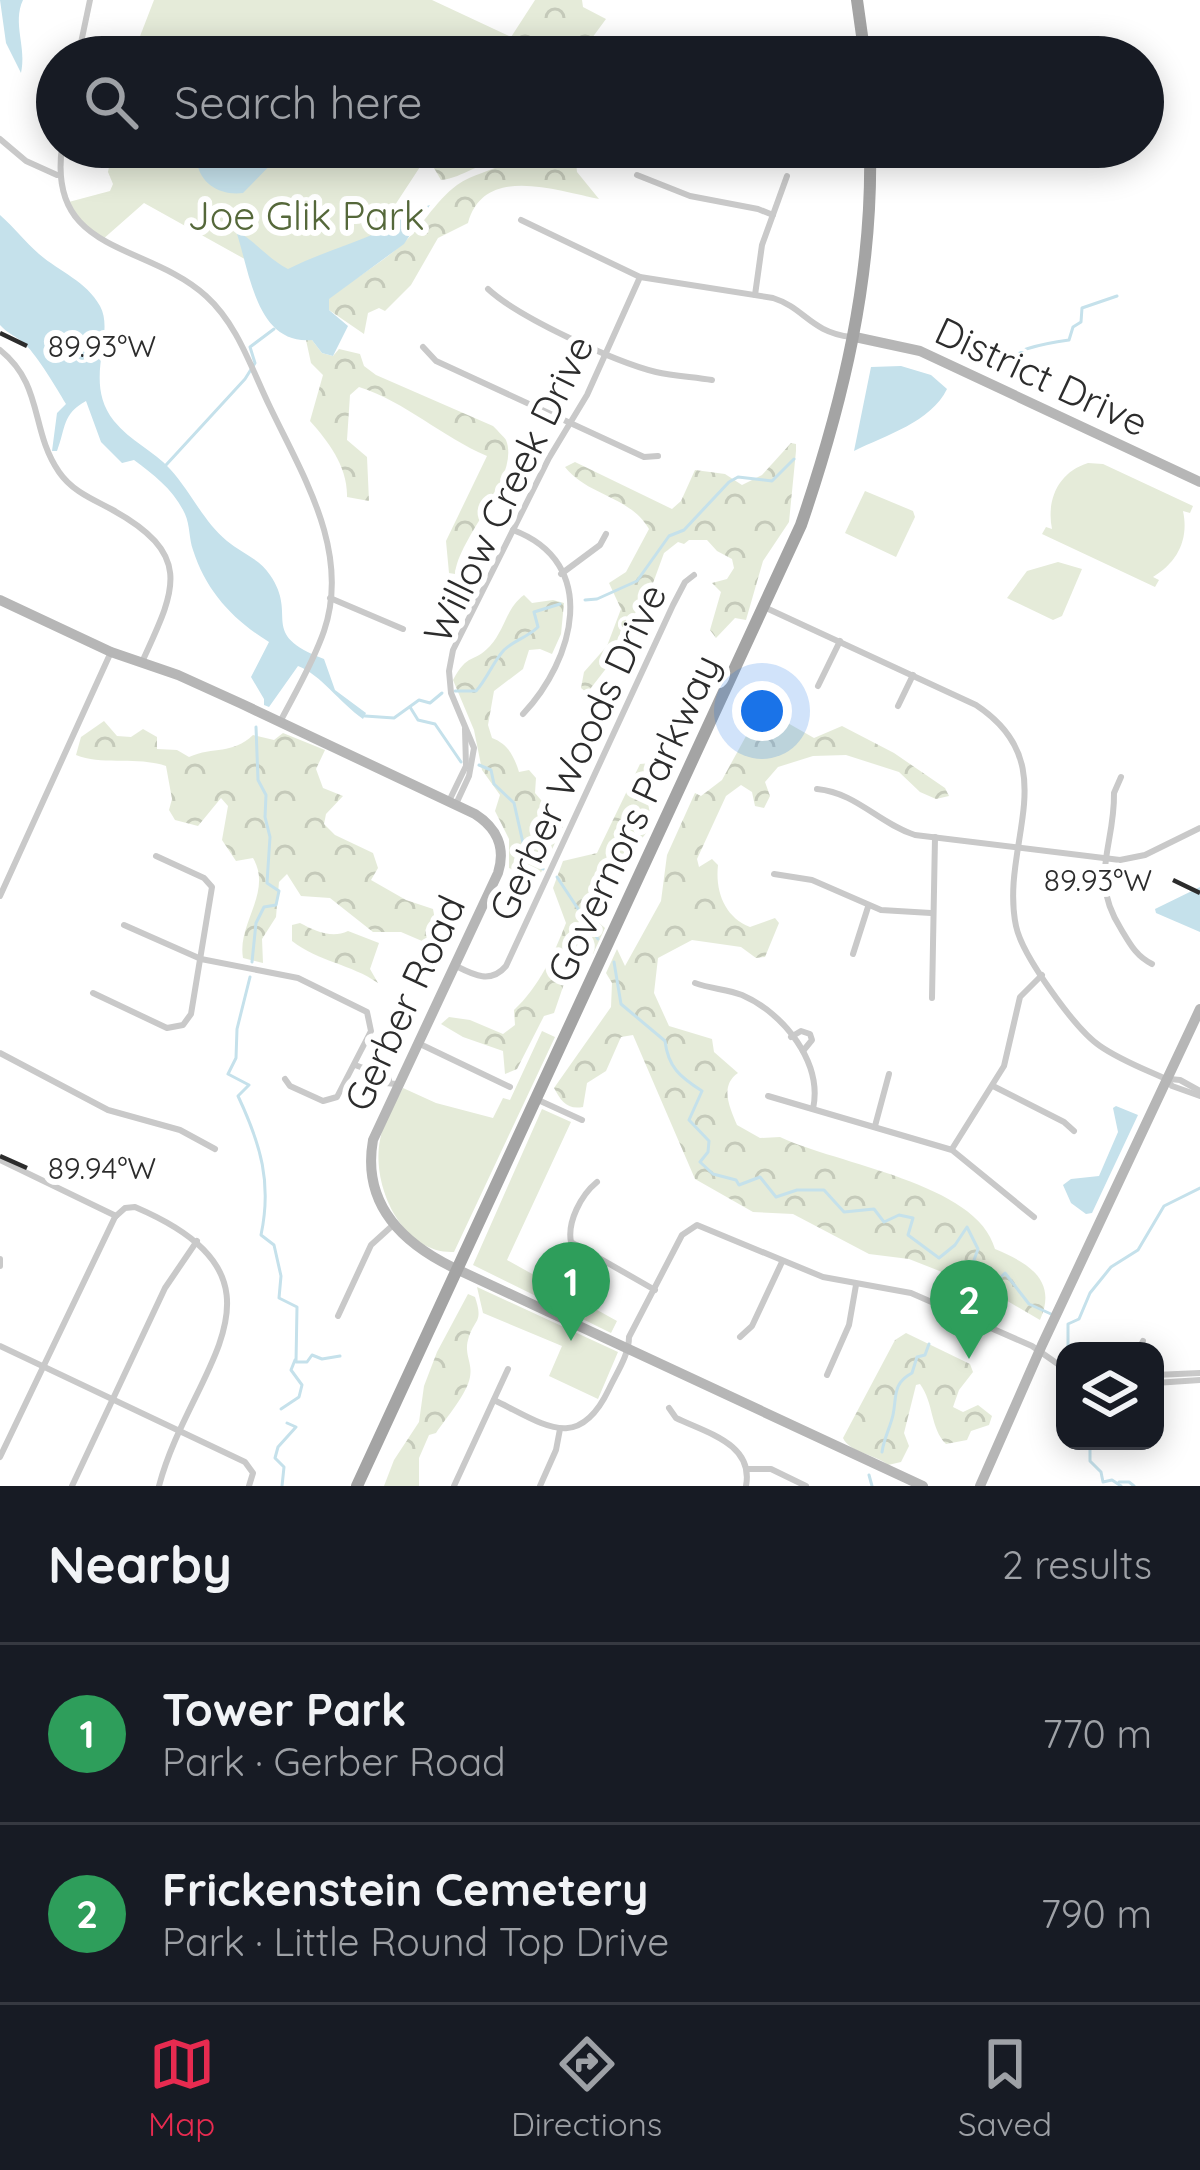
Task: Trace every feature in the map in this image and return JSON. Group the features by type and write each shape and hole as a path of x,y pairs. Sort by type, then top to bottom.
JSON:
{"main road":[{"path":"857,0 863,36"},
{"name":"Governors Parkway","path":"357,1486 801,525 855,337 869,168"}],"street":[{"path":"82,36 89,0"},
{"path":"0,140 36,166"},
{"path":"41,168 59,176"},
{"path":"60,168 64,203 87,230 197,289 231,326 315,504 330,554 331,598 316,650 280,722"},
{"path":"637,175 690,196 773,215"},
{"path":"755,295 762,245 787,176"},
{"path":"521,220 640,277 785,302 829,334 855,337"},
{"name":"Willow Creek Drive","path":"453,802 464,772 465,728 451,693 450,661 607,352 640,277"},
{"path":"488,289 506,305 655,372 712,380"},
{"name":"District Drive","path":"855,337 920,351 1200,482"},
{"path":"423,347 436,361 644,457 658,456"},
{"path":"0,350 25,374 48,451 65,480 139,526 165,556 172,575 171,596 142,662"},
{"path":"513,530 541,544 573,602 572,624 536,700 523,714"},
{"path":"561,574 600,545 606,534"},
{"name":"Gerber Woods Drive","path":"454,965 483,977 495,976 506,966 671,610 685,581 694,575"},
{"path":"331,598 403,628"},
{"name":"Gerber Road","path":"0,600 280,722 453,802 489,824 501,856 494,882 416,1043 392,1082 376,1128 370,1163 378,1201 392,1226"},
{"path":"764,607 984,710 1012,740 1027,785 1018,848 1016,923 1023,944 1094,1041 1172,1086 1200,1094"},
{"path":"818,686 840,641"},
{"path":"0,896 111,652"},
{"path":"898,706 913,675"},
{"path":"1121,778 1114,793 1103,886 1109,910 1135,952 1152,964"},
{"path":"817,789 853,798 907,832 1105,859 1142,856 1200,828"},
{"path":"932,998 934,837"},
{"path":"93,993 167,1028 177,1028 191,1014 212,887 204,878 156,856"},
{"path":"774,874 812,880 868,907 931,913"},
{"path":"853,954 868,907"},
{"path":"124,925 202,959 287,974 363,1009 370,1017 371,1030 355,1064 342,1090 328,1102 290,1086 285,1078"},
{"path":"952,1150 1006,1058 1018,1002 1042,975"},
{"path":"695,983 748,998 791,1037 803,1051 816,1084 813,1109"},
{"path":"494,1400 560,1429 582,1426 594,1417 682,1235 697,1225 782,1262 856,1285 911,1293 1018,1342 1029,1352 1048,1348 1167,1094 1166,1079 1200,1009"},
{"path":"791,1037 801,1031 810,1034 812,1040 803,1051"},
{"path":"416,1043 510,1087"},
{"path":"0,1053 108,1110 180,1130 215,1149"},
{"path":"355,1064 392,1082"},
{"path":"875,1126 889,1074"},
{"path":"993,1086 1074,1131"},
{"path":"768,1096 952,1150 1034,1216"},
{"path":"536,1100 582,1120"},
{"path":"0,1160 116,1216"},
{"path":"597,1182 586,1190 569,1228 571,1242 655,1290"},
{"path":"0,1457 116,1216 125,1208 135,1208 197,1241 219,1271 227,1316 221,1344 179,1431 159,1486"},
{"path":"338,1316 371,1245 392,1226 415,1246 457,1269 923,1486"},
{"path":"72,1486 171,1276 197,1241"},
{"path":"740,1336 752,1326 782,1262"},
{"path":"827,1376 849,1325 856,1285"},
{"path":"0,1346 249,1464 253,1473 249,1486"},
{"path":"1038,1352 1056,1362"},
{"path":"980,1486 1038,1352"},
{"path":"454,1486 508,1369"},
{"path":"1164,1378 1200,1376"},
{"path":"669,1408 676,1418 740,1452 748,1468 746,1486"},
{"path":"540,1486 560,1429"},
{"path":"748,1468 771,1469 806,1486"}],"green space":[{"path":"154,0 432,0 509,36 140,36"},
{"path":"535,0 582,0 583,7 606,19 593,36 512,36"},
{"name":"Joe Glik Park","path":"109,168 419,168 329,306 144,203 102,240 65,203 110,191 113,184"},
{"path":"434,168 476,168 459,175 441,180"},
{"path":"493,168 577,168 599,199 523,186 489,193 476,205 468,223 438,238 411,285 385,311 379,308 368,313 364,334 329,310 329,299 399,247 442,199 469,178"},
{"path":"306,340 333,356 339,349 360,354 364,366 376,375 493,426 506,440 505,471 466,543 455,574 449,573 446,541 487,456 359,387 350,395 347,440 367,457 369,501 347,497 340,465 310,421 323,375 311,363"},
{"path":"791,443 796,444 796,451 789,522 763,561 746,620 735,618 716,638 710,630 721,592 712,583 727,579 734,568 732,559 707,540 678,542 664,553 649,594 620,634 608,666 587,693 581,688 584,672 607,646 621,609 609,583 626,572 649,529 631,509 574,477 565,467 575,462 672,509 681,501 695,470 725,474 742,485 762,475"},
{"path":"1088,463 1103,464 1193,506 1190,513 1183,511 1180,549 1153,577 1159,580 1155,587 1042,534 1046,527 1052,529 1053,497 1062,480"},
{"path":"865,491 913,511 915,517 896,557 845,533"},
{"path":"1058,562 1082,569 1062,616 1053,620 1007,598 1027,571"},
{"path":"524,595 532,603 564,603 561,634 552,654 529,650 523,669 494,691 488,725 492,738 510,751 519,772 529,770 536,778 535,793 563,826 537,881 509,868 509,839 495,811 500,795 482,770 474,730 453,680 463,665 490,646"},
{"path":"757,716 779,718 814,738 842,726 894,753 945,788 949,796 936,799 920,792 899,772 846,755 813,756 778,767 765,782 770,796 764,808 755,806 752,792 741,785 726,796 697,859 699,867 712,859 718,865 724,902 741,923 750,927 775,918 779,923 765,957 756,958 741,947 692,940 658,958 654,993 669,1026 712,1039 714,1052 738,1073 727,1091 737,1125 760,1138 780,1137 902,1178 962,1207 983,1226 995,1249 1037,1275 1045,1294 1040,1320 1004,1299 909,1259 869,1254 793,1214 753,1212 695,1179 633,1035 621,1037 606,1071 587,1083 583,1107 565,1104 554,1088 611,1007 612,983 606,973 617,949 625,966 661,901 667,855 695,793 701,796 722,780"},
{"path":"104,721 117,736 131,737 143,729 157,737 157,749 177,750 189,757 230,748 253,735 274,740 283,733 325,750 316,769 323,788 343,796 326,814 324,824 335,835 373,853 378,868 371,880 433,909 429,944 401,932 373,932 330,898 301,896 287,874 279,882 276,917 262,939 263,963 243,958 258,871 253,858 236,861 222,840 228,806 221,798 198,826 175,820 169,810 172,799 166,766 76,755 81,737"},
{"path":"652,763 659,774 648,803 652,825 616,868 595,904 592,917 605,928 593,954 579,940 554,1013 544,1016 517,1069 505,1074 503,1051 441,1024 449,1017 470,1020 503,1034 515,1025 514,1010 545,970 566,923 553,888 563,861 597,853 640,764"},
{"path":"300,923 330,934 348,931 379,943 370,969 378,983 292,941 292,925"},
{"path":"542,1031 555,1037 454,1252 419,1242 405,1229 385,1195 378,1158 386,1119 403,1088 436,1103 493,1118 503,1098 510,1100"},
{"path":"542,1109 571,1122 507,1260 617,1321 611,1333 473,1265"},
{"path":"477,1287 618,1352 598,1399 549,1376 562,1346 483,1313"},
{"path":"468,1294 475,1297 479,1312 467,1345 468,1384 436,1433 429,1435 419,1458 419,1486 384,1486 394,1460 419,1422 424,1386 437,1352"},
{"path":"906,1333 970,1364 973,1372 953,1407 963,1412 978,1405 992,1416 989,1425 971,1431 967,1440 946,1444 924,1391 916,1385 904,1433 909,1446 901,1462 888,1465 851,1447 843,1438 895,1340"}],"water":[{"path":"0,0 23,0 21,73 6,43"},
{"path":"199,168 267,168 243,193 220,190 202,177"},
{"path":"430,205 404,244 329,299 329,310 348,326 333,356 322,353 312,340 278,331 267,319 251,285 236,231 288,269 379,232"},
{"path":"0,215 39,254 94,297 104,318 101,390 114,421 170,469 219,533 266,569 278,590 285,632 304,650 324,659 335,690 366,713 363,719 298,666 269,707 264,705 251,677 269,642 213,591 199,565 180,505 149,471 134,460 122,463 101,442 86,401 69,416 57,451 52,451 57,413 66,404 30,350 0,325"},
{"path":"901,366 931,375 947,389 919,419 854,451 871,367"},
{"path":"1200,887 1200,932 1156,913 1155,909"},
{"path":"1116,1106 1138,1115 1092,1213 1086,1214 1071,1203 1063,1185 1071,1179 1099,1176 1118,1132"}],"waterway":[{"path":"232,214 236,231"},
{"path":"990,366 1028,348 1069,340 1073,327 1081,322 1082,308 1117,296"},
{"path":"166,465 245,379 255,363 250,347 274,329"},
{"path":"585,600 637,581 669,536 684,530 729,482 738,477 772,481 794,459"},
{"path":"455,691 476,691 504,650 538,627 534,612 560,604"},
{"path":"365,716 394,718 419,700 430,703 442,693"},
{"path":"410,707 418,720 435,724 461,762"},
{"path":"252,962 256,923 264,907 276,905 279,891 267,883 270,837 266,795 258,780 256,727"},
{"path":"479,765 491,770 494,784 514,803 526,856 543,869"},
{"path":"557,877 598,939"},
{"path":"614,962 621,1004 665,1041 676,1070 702,1091 689,1120 709,1141 700,1162 713,1174 739,1185 760,1177 776,1197 797,1190 824,1190 844,1212 874,1209 884,1222 899,1215 913,1218 908,1235 939,1258 967,1227 978,1249 969,1274 983,1286 993,1285 1005,1273 1029,1304 1051,1314"},
{"path":"250,977 237,1029 236,1058 228,1074 249,1085 238,1096 262,1164 261,1235 274,1245 281,1276 279,1298 297,1307 296,1362 307,1362 312,1355 322,1359 340,1356"},
{"path":"1068,1342 1068,1324 1079,1319 1090,1293 1111,1267 1138,1250 1164,1206 1200,1188"},
{"path":"882,1452 898,1386 929,1344"},
{"path":"281,1409 299,1397 302,1385 291,1370 295,1360"},
{"path":"282,1486 284,1467 275,1458 278,1447 296,1427 287,1423"},
{"path":"1090,1450 1090,1461 1103,1482 1112,1480 1121,1486"},
{"path":"869,1475 872,1486"},
{"path":"1119,1482 1134,1486"}],"place":[{"name":"Tower Park","path":"571,1341"},
{"name":"Frickenstein Cemetery","path":"969,1359"}]}
